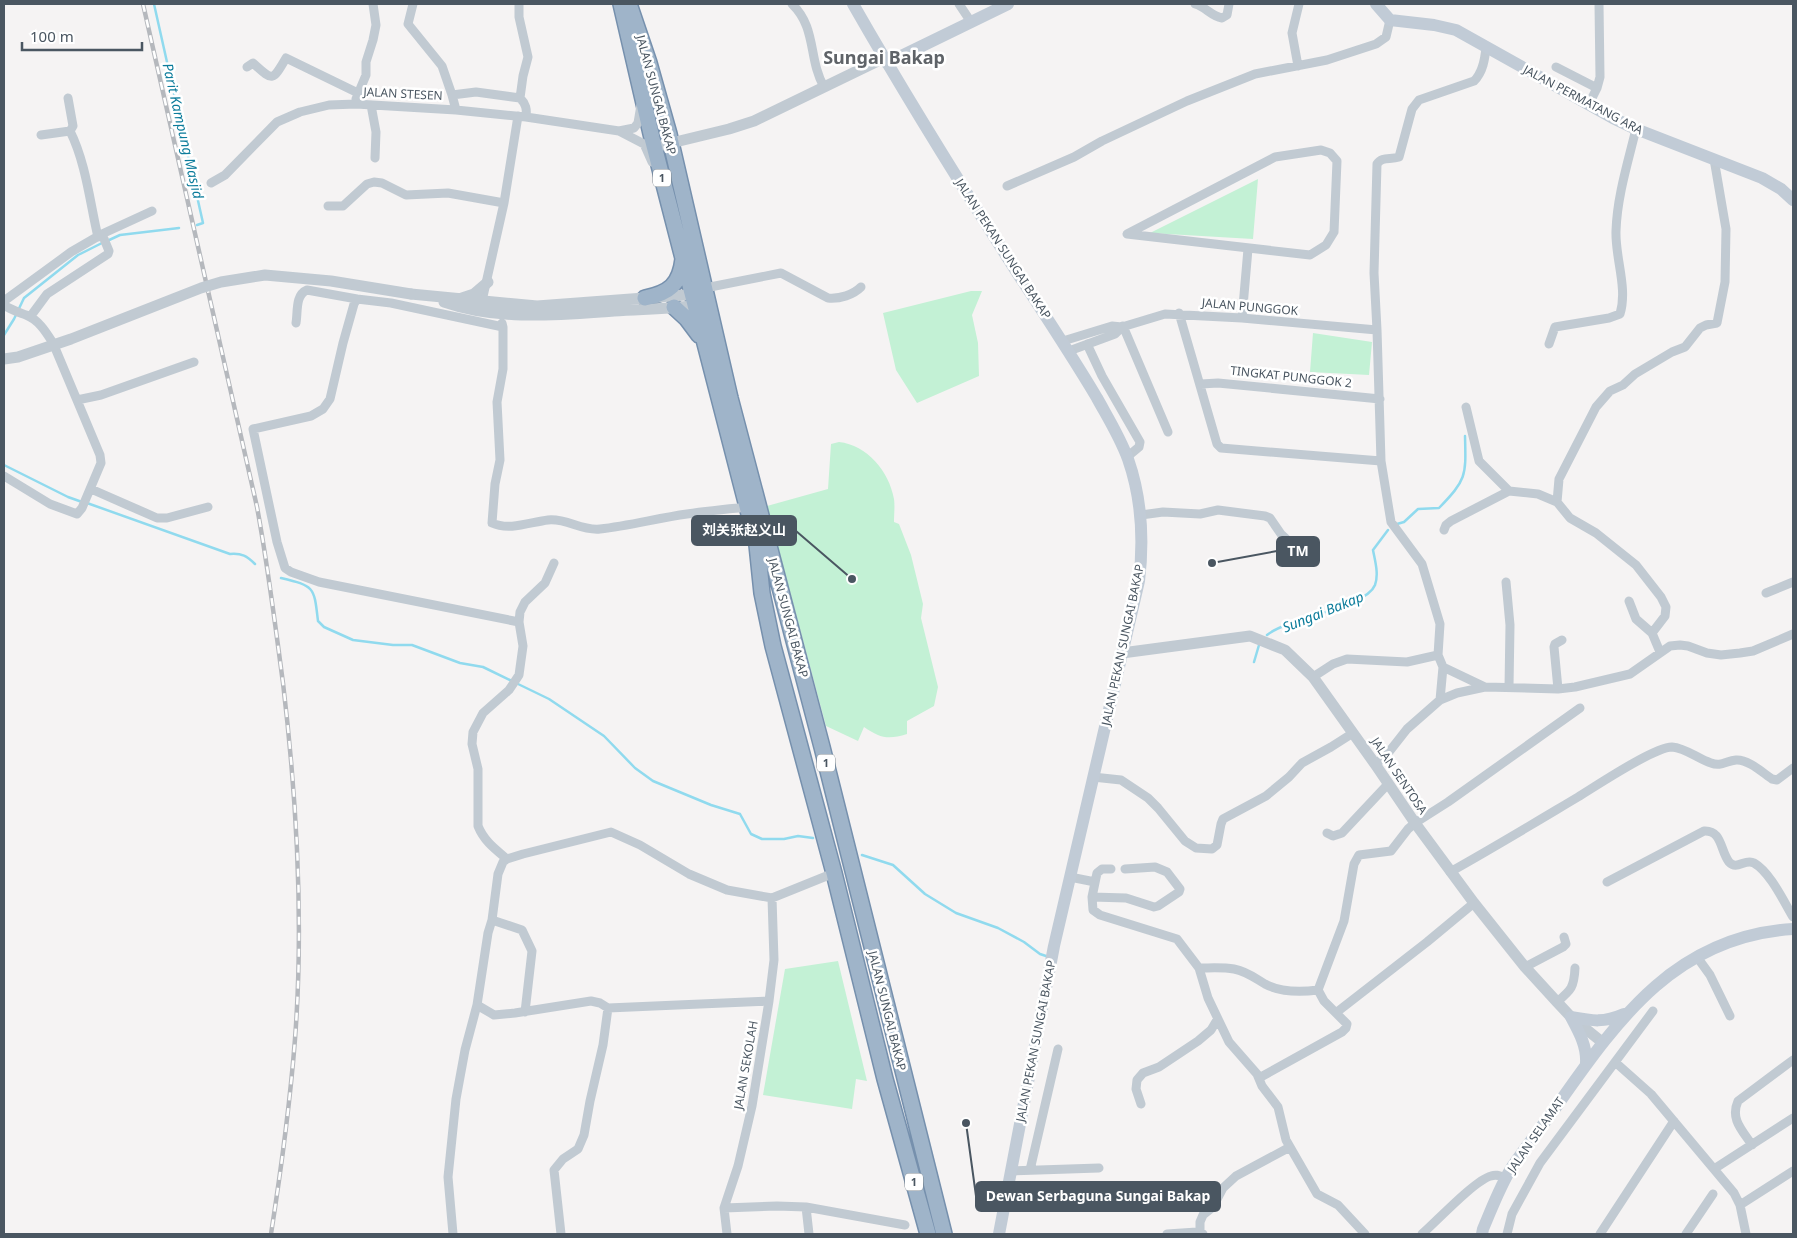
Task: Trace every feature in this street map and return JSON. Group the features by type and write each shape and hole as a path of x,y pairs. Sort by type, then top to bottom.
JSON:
{"highway":[{"name":"JALAN SUNGAI BAKAP","path":"621,4 629,19 636,45 670,143 702,297 822,746 944,1234"},
{"name":"JALAN SUNGAI BAKAP","path":"629,4 629,19"},
{"name":"JALAN SUNGAI BAKAP","path":"636,45 642,99 666,198 683,258 702,297 706,347 757,545 762,593 773,646 834,873 885,1079 928,1234"},
{"path":"645,298 664,292 672,286 682,269 683,258"},
{"path":"674,307 693,325 706,347"}],"main road":[{"name":"JALAN PEKAN SUNGAI BAKAP","path":"853,4 976,209 1066,346 1118,435 1135,480 1141,515 1142,553 1140,575 1054,946 1000,1234"},
{"path":"1376,4 1390,20"},
{"path":"886,60 970,22 1001,5"},
{"name":"JALAN PERMATANG ARA","path":"1390,20 1434,25 1456,30 1636,130 1762,178 1781,189 1793,200"},
{"name":"JALAN SELAMAT","path":"1482,1234 1506,1178 1586,1063 1626,1013 1653,987 1697,957 1741,936 1765,931 1793,929"},
{"path":"1571,1017 1605,1021 1626,1013"},
{"path":"1571,1017 1582,1040 1586,1054 1586,1063"}],"street":[{"path":"356,104 358,93 363,86 366,75 366,62 376,25 373,4"},
{"path":"413,4 408,24 442,66 456,110"},
{"path":"519,4 519,17 528,57 522,76 520,98"},
{"path":"792,4 800,12 808,26 815,67 824,87"},
{"path":"959,4 970,22"},
{"path":"1196,4 1215,17 1222,18 1227,15 1229,4"},
{"path":"1298,66 1292,33 1299,4"},
{"path":"1588,104 1597,88 1600,77 1599,4"},
{"path":"1008,186 1074,157 1102,141 1187,101 1255,74 1327,60 1376,44 1386,37 1390,20"},
{"path":"1440,700 1443,667 1438,655 1440,624 1422,564 1391,522 1381,461 1374,273 1376,164 1384,158 1399,157 1412,109 1419,100 1474,81 1478,77 1485,59 1486,47"},
{"path":"246,66 253,63 268,77 272,77 277,74 286,58 358,93"},
{"path":"654,147 730,129 754,121 886,60"},
{"path":"1556,67 1597,88"},
{"path":"452,95 476,92 520,98 527,108 522,117 488,282 482,301"},
{"path":"41,135 70,131 74,126 68,98"},
{"path":"619,132 634,128 638,122 642,99"},
{"name":"JALAN STESEN","path":"211,183 225,175 277,122 300,112 329,105 356,104 456,110 522,117 619,132 636,138 644,144 666,198"},
{"path":"371,105 376,132 375,158"},
{"path":"1549,344 1555,327 1609,318 1620,314 1622,292 1616,249 1617,212 1636,130"},
{"path":"28,316 47,294 108,254 75,140 70,131"},
{"path":"1321,150 1330,153 1337,161 1334,232 1326,245 1310,255 1160,238 1127,234 1275,157 1321,150"},
{"path":"1557,502 1559,479 1596,407 1610,391 1623,385 1635,374 1665,356 1685,347 1700,328 1717,323 1725,282 1726,229 1714,159"},
{"path":"328,206 343,206 367,184 374,182 382,183 406,194 448,194 504,204"},
{"path":"4,301 71,252 103,240 152,211"},
{"path":"1158,218 1156,228 1160,238"},
{"path":"1242,318 1248,249"},
{"path":"4,359 18,357 70,339 201,288 245,277 285,276 331,281 431,297 482,301 496,310 511,315 536,316 674,307 781,274 828,298 854,293 861,287"},
{"path":"460,299 474,294 488,282"},
{"path":"488,282 491,296 504,327 503,369 497,402 500,460 495,484 492,523 498,526 560,520 580,528 599,530 686,514 748,507"},
{"path":"296,323 299,296 308,290 391,303 504,327"},
{"path":"431,297 458,307 496,310 645,298 702,297"},
{"path":"357,299 342,343 330,400 322,409 311,416 253,429 277,542 285,568 320,582 519,622"},
{"path":"4,305 13,311 28,316 44,329 53,344 102,463 82,508 77,514 50,504 4,476"},
{"path":"1179,313 1217,444 1221,448 1381,461"},
{"name":"JALAN PUNGGOK","path":"1066,346 1112,326 1123,327 1166,314 1179,313 1377,330"},
{"path":"504,327 511,315"},
{"path":"1123,327 1168,432"},
{"name":"JALAN PUNGGOK","path":"1066,346 1087,344 1115,334 1123,327"},
{"path":"1087,344 1102,376 1140,442 1139,447 1127,457"},
{"path":"76,400 101,395 194,362"},
{"path":"1088,383 1102,376"},
{"name":"TINGKAT PUNGGOK 2","path":"1201,384 1218,383 1380,398"},
{"path":"1466,407 1479,461 1509,491"},
{"path":"1444,530 1451,521 1509,491 1538,494 1557,502 1570,518 1596,533 1636,565 1661,597 1666,607 1665,616 1652,633"},
{"path":"89,493 157,518 167,518 208,507"},
{"path":"1141,515 1162,512 1200,514 1218,510 1265,516 1270,518 1281,534 1295,547"},
{"path":"507,859 487,843 481,835 478,826 478,769 472,744 473,732 483,713 509,690 519,675 522,646 519,622 520,612 525,602 545,583 554,564"},
{"path":"1506,582 1510,626 1509,687"},
{"path":"1766,593 1793,582"},
{"path":"1628,601 1636,618 1652,633 1660,652"},
{"path":"1375,764 1407,729 1440,700 1457,694 1485,687 1558,689 1576,687 1630,674 1670,646 1688,646 1707,653 1721,655 1753,651 1793,634"},
{"name":"JALAN SENTOSA","path":"1122,653 1230,637 1250,636 1285,650 1313,678 1450,872 1525,967 1571,1017 1602,1042"},
{"path":"1558,689 1554,647 1555,644 1562,640"},
{"path":"1313,678 1333,664 1347,659 1407,662 1438,655"},
{"path":"1443,667 1485,687"},
{"path":"1259,1078 1346,1028 1347,1024 1324,1001 1318,990 1344,921 1354,864 1360,855 1391,851 1415,823 1448,802 1580,708"},
{"path":"1093,777 1121,780 1128,784 1148,798 1185,841 1196,848 1212,849 1217,845 1220,824 1223,818 1266,796 1289,777 1302,762 1331,747 1352,733"},
{"path":"1450,872 1634,763 1661,750 1672,747 1684,750 1711,763 1720,765 1738,760 1746,762 1772,779 1777,780 1793,768"},
{"path":"1327,832 1333,836 1342,832 1388,784"},
{"path":"1607,882 1704,831 1710,831 1716,834 1729,862 1739,866 1745,862 1751,862 1767,875 1793,917"},
{"path":"453,1234 448,1176 456,1099 465,1050 477,1005 498,874 502,862 507,859 611,832 640,845 689,874 727,890 772,898 834,873"},
{"path":"1092,897 1126,898 1154,907 1180,892 1180,888 1167,872 1155,867 1125,869"},
{"path":"1111,869 1102,869 1097,873 1092,897 1093,910 1100,915 1176,939 1199,968 1208,998 1229,1042 1255,1070 1266,1094 1278,1107 1286,1140 1317,1194 1338,1205 1365,1234"},
{"path":"1070,877 1095,882"},
{"name":"JALAN SEKOLAH","path":"727,1234 724,1208 738,1166 752,1106 769,1001 774,960 772,898"},
{"path":"1337,1012 1474,903"},
{"path":"492,920 522,930 532,951 524,1012"},
{"path":"1525,967 1566,944 1564,937"},
{"path":"1697,957 1710,975 1730,1016"},
{"path":"1199,968 1234,969 1252,975 1267,985 1305,992 1318,990"},
{"path":"1556,1002 1572,989 1575,968"},
{"path":"477,1005 494,1015 591,1001 600,1003 608,1008 769,1001"},
{"path":"560,1234 554,1170 563,1159 578,1149 584,1135 603,1045 608,1008"},
{"path":"1507,1234 1512,1214 1540,1163 1652,1011"},
{"path":"1141,1104 1136,1089 1138,1080 1143,1073 1159,1067 1198,1041 1210,1030 1217,1020"},
{"path":"1030,1170 1058,1049"},
{"path":"1752,1145 1735,1120 1738,1101 1793,1060"},
{"path":"1615,1062 1651,1094 1734,1194 1740,1205 1746,1234"},
{"path":"1714,1169 1793,1118"},
{"path":"1600,1234 1674,1122"},
{"path":"1167,1234 1202,1234 1200,1222 1203,1215 1213,1207 1224,1188 1236,1176 1290,1147"},
{"path":"1012,1171 1099,1168"},
{"path":"1740,1205 1793,1171"},
{"path":"1422,1234 1477,1183 1489,1176 1497,1175 1506,1178"},
{"path":"1686,1234 1713,1194"},
{"path":"724,1208 806,1207 905,1225"},
{"path":"806,1207 809,1234"}],"green space":[{"path":"1258,179 1253,239 1150,233"},
{"path":"971,291 982,291 972,315 978,343 979,376 917,403 896,370 883,313"},
{"path":"1313,333 1372,342 1369,375 1310,372"},
{"path":"839,442 859,448 882,469 894,499 894,522 899,524 911,555 923,604 921,618 938,687 934,706 907,721 907,734 900,736 884,737 864,727 858,741 826,726 767,506 828,489 831,444"},
{"path":"838,961 867,1081 856,1079 852,1109 763,1095 785,969"}],"waterway":[{"name":"Parit Kampung Masjid","path":"154,4 203,223 197,225"},
{"name":"Parit Kampung Masjid","path":"107,241 120,235 179,228"},
{"name":"Parit Kampung Masjid","path":"4,335 24,298 78,255 102,243"},
{"name":"Sungai Bakap","path":"1397,524 1404,522 1418,509 1439,508 1455,490 1460,483 1465,469 1465,436"},
{"path":"4,465 82,502"},
{"path":"87,503 230,554 244,556 255,564"},
{"name":"Sungai Bakap","path":"1267,635 1292,623 1343,606 1369,593 1375,585 1377,576 1373,550 1388,530"},
{"path":"281,578 307,586 314,595 318,621 324,627 353,640 393,645 412,645 460,663 483,667 512,681"},
{"name":"Sungai Bakap","path":"1254,662 1259,645"},
{"path":"516,683 549,699 604,736 635,768 653,781 711,805 740,814 751,834 762,839 784,839 798,836 813,838"},
{"path":"862,855 893,865 925,894 956,913 998,928 1024,942 1040,954 1049,957"}],"railway":[{"path":"143,4 257,507 265,551 288,727 298,861 298,994 288,1112 271,1234"}],"place":[{"name":"TM","path":"1212,563"},
{"name":"刘关张赵义山","path":"852,579"},
{"name":"Dewan Serbaguna Sungai Bakap","path":"966,1123"}],"district":[{"name":"Sungai Bakap","path":"884,58"}]}
